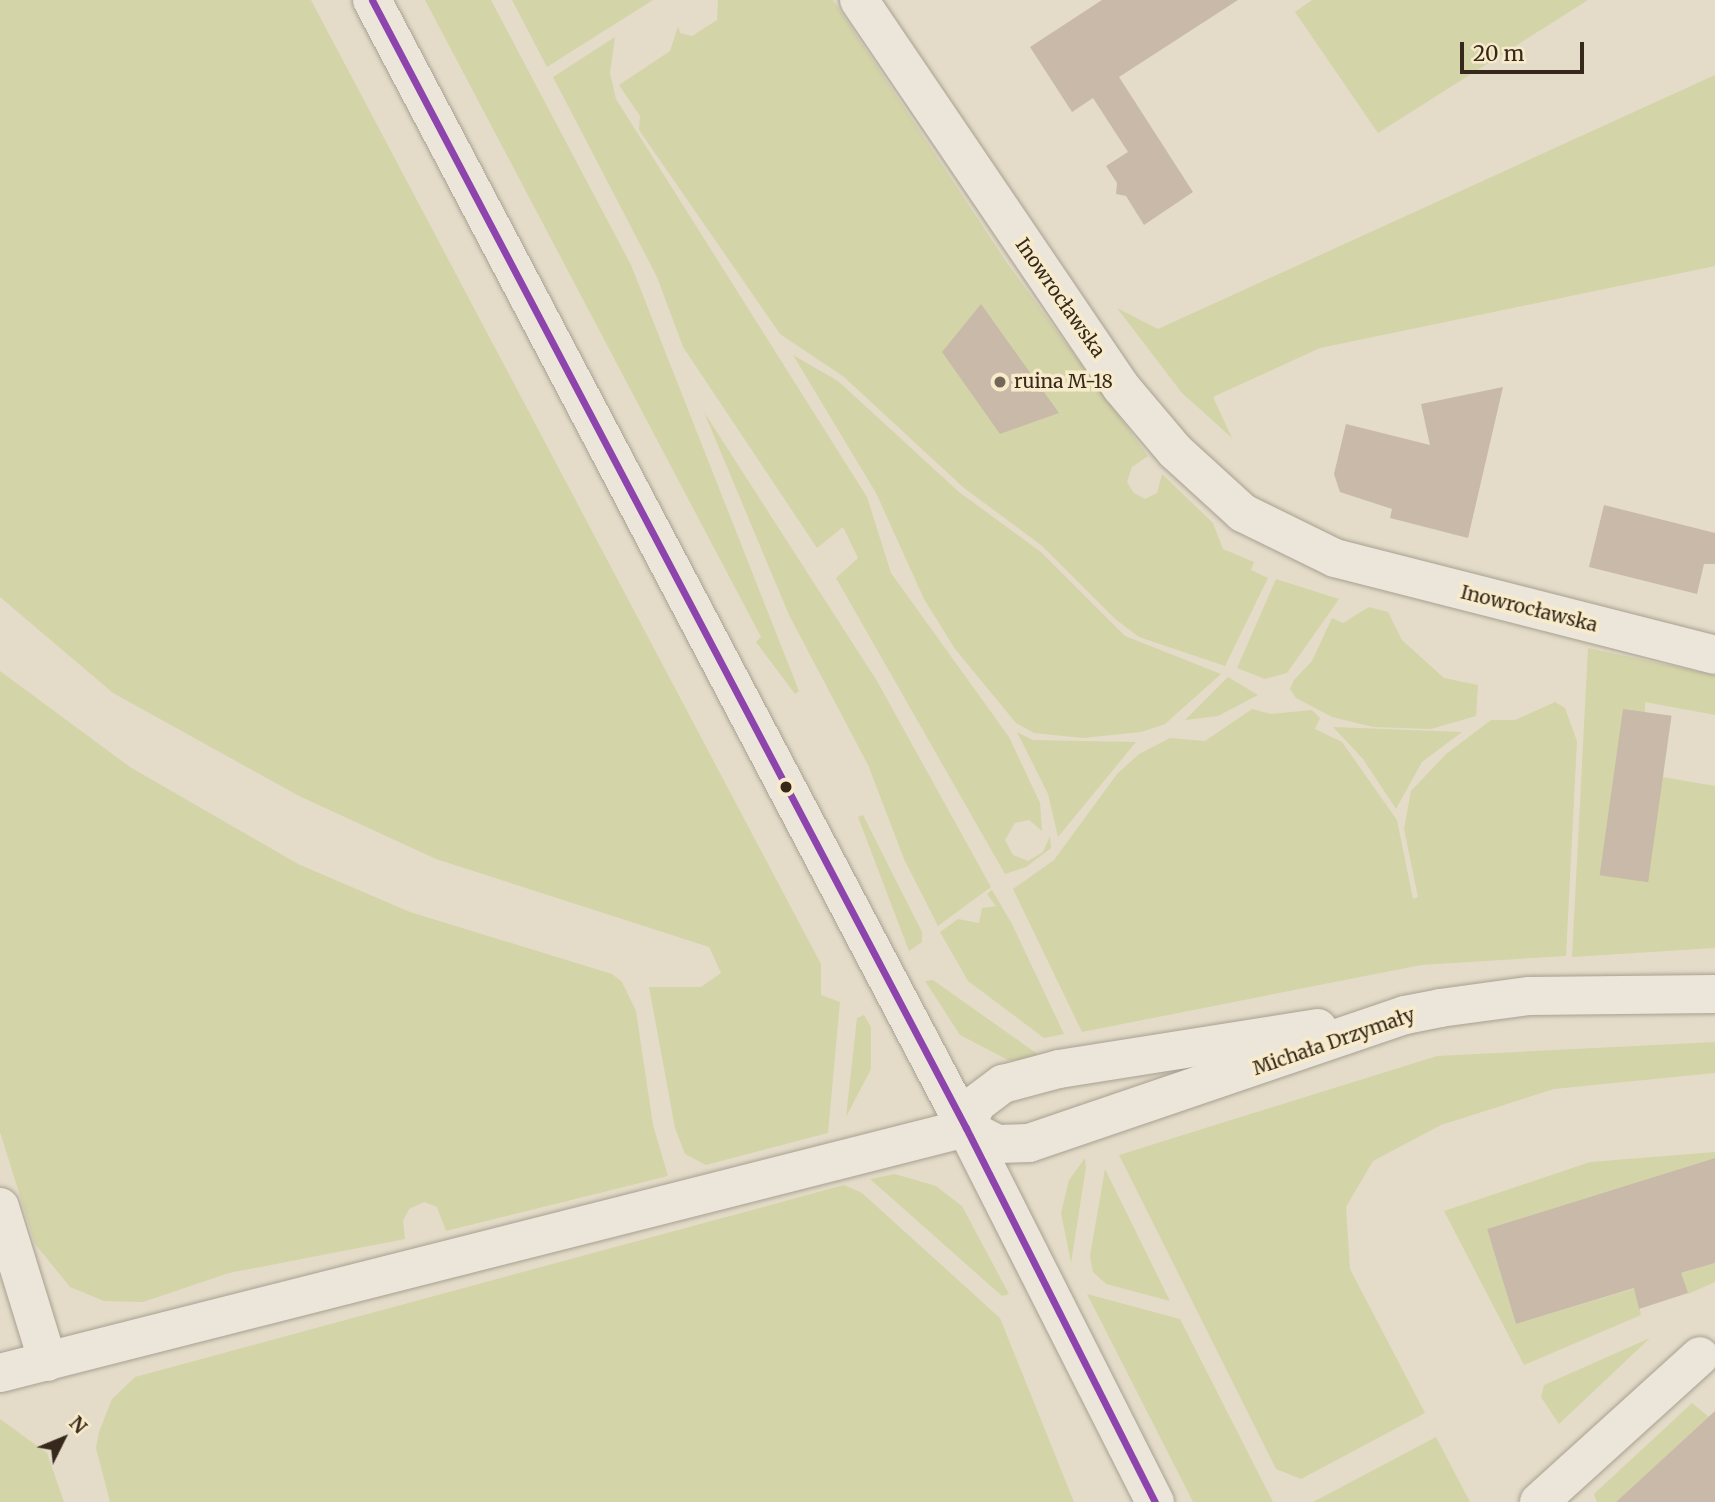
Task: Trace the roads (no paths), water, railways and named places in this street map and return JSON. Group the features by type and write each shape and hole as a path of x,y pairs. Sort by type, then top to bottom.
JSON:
{"street":[{"path":"372,0 966,1128 1155,1502"},
{"name":"Inowrocławska","path":"859,0 1121,387 1175,451 1242,513 1335,558 1715,655"},
{"name":"Michała Drzymały","path":"966,1128 998,1144 1029,1143 1405,1015 1530,996 1715,994"},
{"path":"966,1128 976,1104 1003,1084 1059,1069 1405,1015"},
{"path":"0,1373 966,1128"},
{"path":"0,1207 48,1362"},
{"path":"1538,1502 1700,1356"}],"place":[{"name":"ruina M-18","path":"1000,382"}]}
